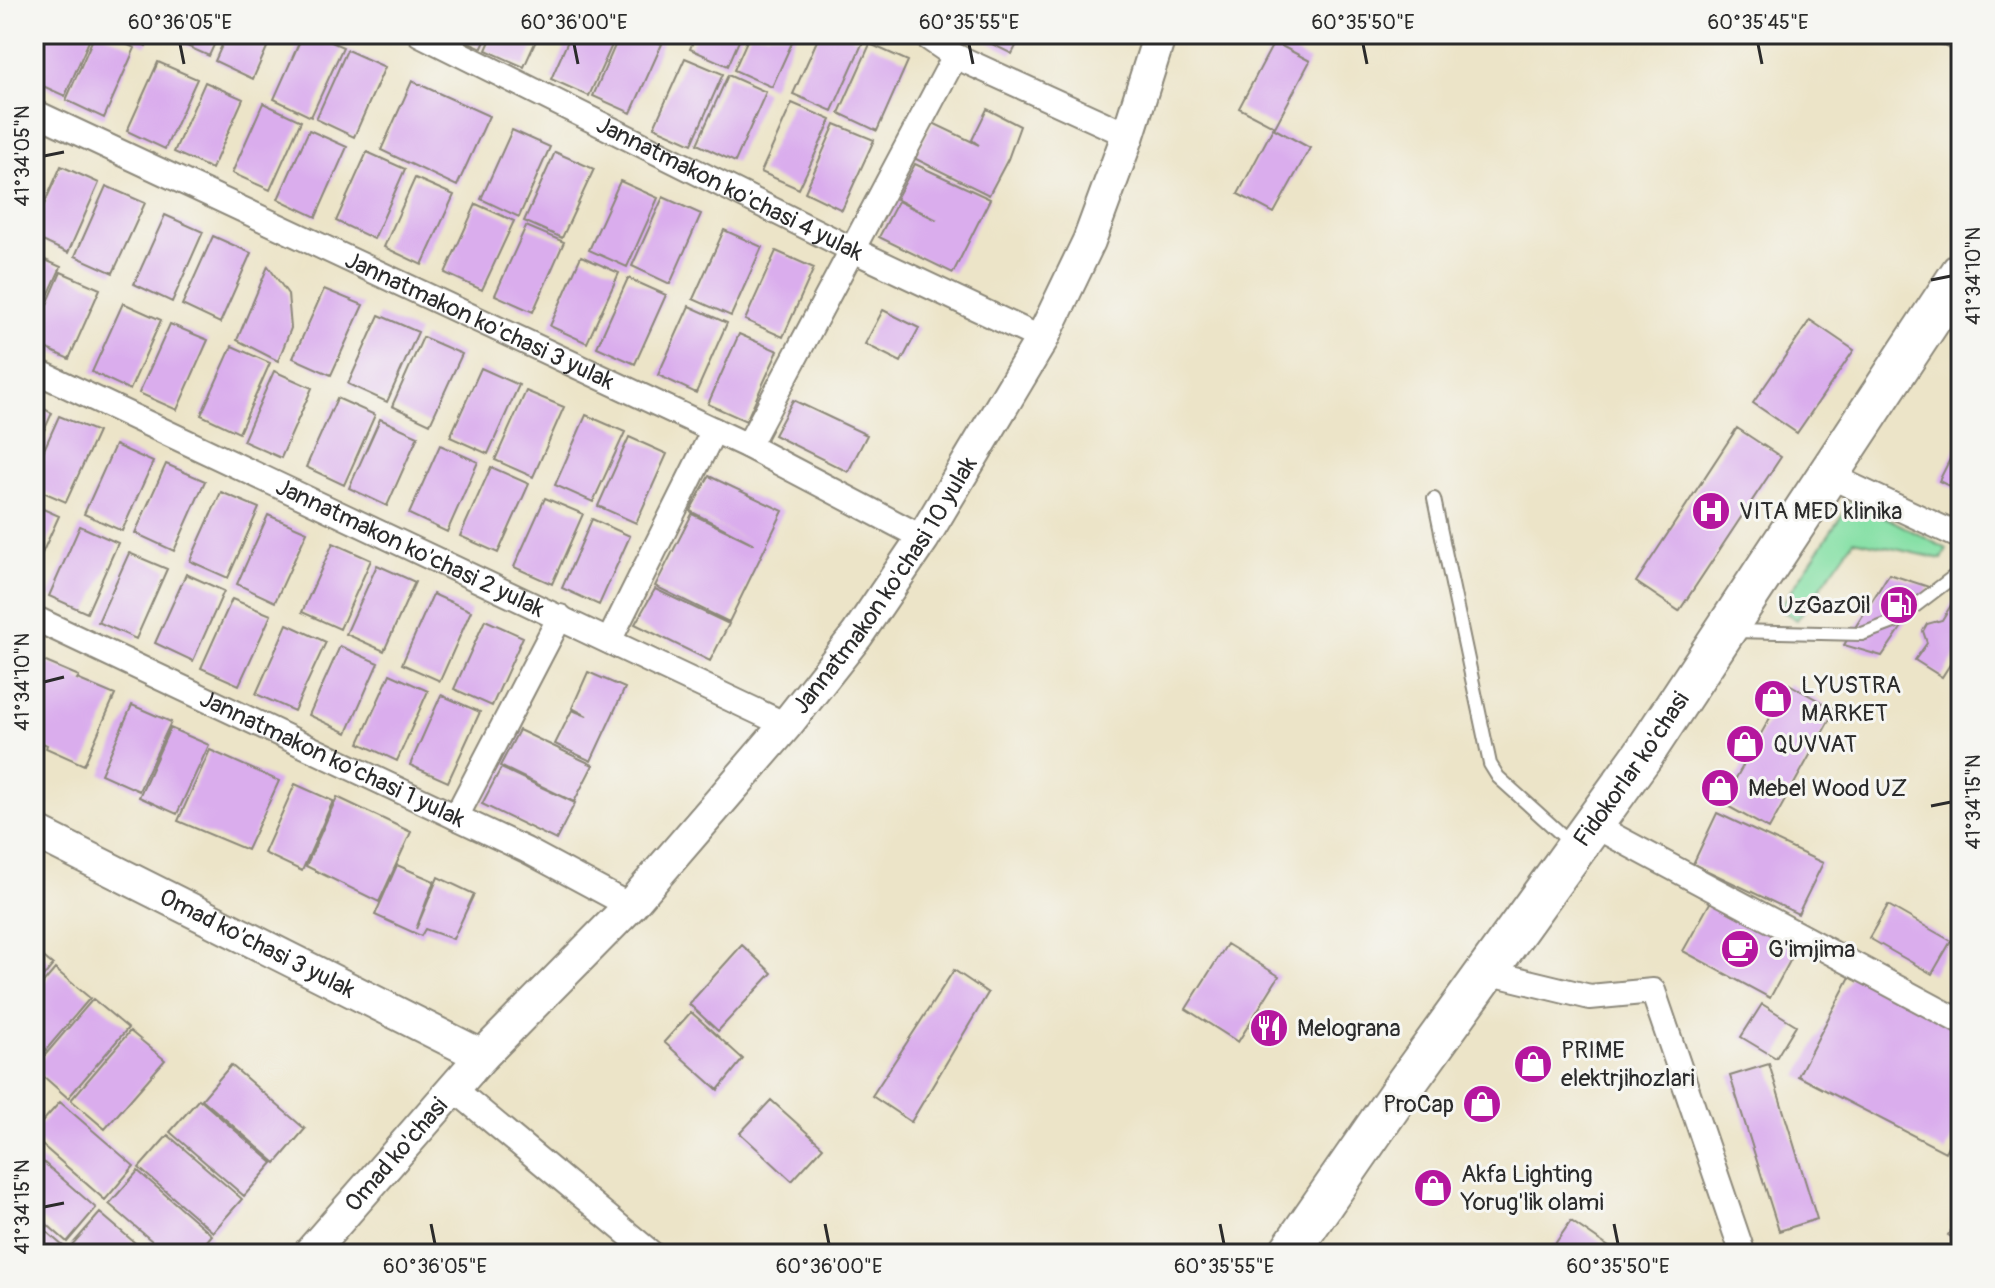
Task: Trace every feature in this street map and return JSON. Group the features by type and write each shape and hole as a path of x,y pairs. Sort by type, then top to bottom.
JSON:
{"main road":[{"name":"Fidokorlar ko'chasi","path":"1288,1254 1643,755 1961,273"}],"street":[{"name":"Jannatmakon ko'chasi 4 yulak","path":"420,34 851,249 1042,339"},
{"path":"923,34 955,56 1128,135"},
{"name":"Jannatmakon ko'chasi 10 yulak","path":"482,1056 630,906 786,725 857,635 923,538 1042,339 1089,241 1128,135 1160,34"},
{"path":"1949,34 1961,41"},
{"path":"748,446 955,56"},
{"name":"Jannatmakon ko'chasi 3 yulak","path":"34,112 748,446 923,538"},
{"name":"Jannatmakon ko'chasi 2 yulak","path":"34,370 786,725"},
{"path":"609,641 714,430"},
{"path":"1828,475 1961,537"},
{"path":"456,817 560,617"},
{"name":"Jannatmakon ko'chasi 1 yulak","path":"34,618 526,850 630,906"},
{"name":"Omad ko'chasi 3 yulak","path":"34,831 482,1056"},
{"path":"1585,836 1961,1022"},
{"path":"1487,972 1590,997 1653,991 1743,1254"},
{"name":"Omad ko'chasi","path":"309,1254 482,1056"},
{"path":"454,1089 652,1254"}],"lane":[{"path":"1434,499 1490,764 1498,777 1585,836"},
{"path":"1725,630 1862,634 1894,622 1961,571"}],"green space":[{"path":"1852,500 1947,549 1942,559 1854,540 1797,620 1779,609"}],"building":[{"path":"47,34 92,34 65,96 34,82 34,62"},
{"path":"95,34 103,34 135,48 104,118 66,100"},
{"path":"123,34 152,34 146,46"},
{"path":"173,34 219,34 209,56 171,39"},
{"path":"227,34 273,34 253,79 215,61"},
{"path":"303,34 313,34 343,47 311,117 274,99"},
{"path":"451,34 488,34 482,48"},
{"path":"493,34 539,34 524,67 486,50"},
{"path":"571,34 617,34 589,96 551,79"},
{"path":"620,34 641,34 662,44 631,113 593,96"},
{"path":"696,34 742,34 728,66 690,49"},
{"path":"750,34 796,34 772,87 734,70"},
{"path":"820,34 845,34 863,42 832,111 793,94"},
{"path":"972,34 1022,34 1012,54"},
{"path":"1274,42 1310,61 1275,127 1239,108"},
{"path":"870,44 908,61 877,131 839,113"},
{"path":"347,50 385,67 354,137 316,119"},
{"path":"685,58 723,74 692,144 654,127"},
{"path":"158,62 197,79 165,149 127,131"},
{"path":"728,75 766,92 735,162 697,144"},
{"path":"412,81 489,116 457,186 381,150"},
{"path":"205,82 243,99 212,169 174,152"},
{"path":"263,103 301,121 270,190 232,173"},
{"path":"792,103 831,120 799,189 761,172"},
{"path":"987,109 1020,126 1008,159 989,195 914,158 933,123 979,145 972,140"},
{"path":"835,124 874,140 842,210 805,192"},
{"path":"1273,128 1310,148 1274,213 1238,194"},
{"path":"309,130 347,147 316,217 278,199"},
{"path":"512,130 550,147 519,217 481,199"},
{"path":"367,152 405,169 374,239 336,221"},
{"path":"555,152 594,169 562,238 524,221"},
{"path":"915,164 990,199 953,273 879,237 898,201 937,220 896,199"},
{"path":"61,166 99,183 68,253 34,237 34,227"},
{"path":"415,178 454,195 422,265 384,247"},
{"path":"620,181 658,198 627,267 589,250"},
{"path":"106,186 145,203 113,273 75,256"},
{"path":"663,197 701,214 670,284 632,266"},
{"path":"476,204 514,221 482,290 445,273"},
{"path":"165,215 203,232 172,302 134,284"},
{"path":"526,226 564,242 533,312 495,295"},
{"path":"724,230 762,247 731,316 693,299"},
{"path":"213,236 251,253 220,323 182,305"},
{"path":"776,251 814,268 783,337 745,320"},
{"path":"34,255 61,267 34,326"},
{"path":"581,256 619,273 587,343 550,326"},
{"path":"268,266 288,294 291,328 278,361 237,340"},
{"path":"61,272 100,289 69,359 34,343 34,334"},
{"path":"628,278 666,295 635,364 597,347"},
{"path":"324,289 363,305 331,375 293,358"},
{"path":"123,303 161,320 130,390 92,372"},
{"path":"689,306 727,323 696,393 658,375"},
{"path":"883,310 919,328 901,362 865,344"},
{"path":"379,315 418,332 387,402 348,384"},
{"path":"1810,320 1854,350 1797,433 1753,403"},
{"path":"170,324 208,340 177,410 139,393"},
{"path":"739,334 778,351 746,421 708,404"},
{"path":"423,337 462,354 430,424 392,406"},
{"path":"232,346 270,363 239,433 201,415"},
{"path":"481,368 519,385 488,454 450,437"},
{"path":"274,371 312,388 281,458 243,441"},
{"path":"526,391 564,407 533,477 495,460"},
{"path":"337,398 375,415 344,485 306,467"},
{"path":"793,400 867,435 848,472 774,435"},
{"path":"34,404 52,413 34,453"},
{"path":"586,415 625,432 593,502 555,485"},
{"path":"59,416 98,432 66,502 34,488 34,472"},
{"path":"380,419 418,436 387,506 349,488"},
{"path":"1737,428 1781,457 1679,611 1636,582"},
{"path":"629,437 667,454 636,523 598,506"},
{"path":"115,445 153,462 122,531 84,514"},
{"path":"440,445 478,462 447,532 409,514"},
{"path":"1957,445 1961,447 1961,492 1939,481"},
{"path":"166,464 205,481 174,551 135,533"},
{"path":"491,467 529,484 498,553 460,536"},
{"path":"709,476 783,511 729,622 655,586 692,514 754,544 690,511"},
{"path":"221,492 259,508 228,578 190,561"},
{"path":"545,498 583,514 552,584 514,567"},
{"path":"34,505 59,516 34,571"},
{"path":"268,515 307,532 275,602 237,584"},
{"path":"592,519 630,536 599,605 562,588"},
{"path":"80,526 118,543 87,613 49,596"},
{"path":"333,543 371,560 340,629 302,612"},
{"path":"129,553 167,569 136,639 98,622"},
{"path":"377,565 415,582 384,651 346,634"},
{"path":"186,574 224,591 193,661 155,643"},
{"path":"1889,574 1929,587 1882,656 1844,645"},
{"path":"655,589 729,624 710,661 635,624"},
{"path":"433,594 471,611 440,681 402,664"},
{"path":"1956,597 1961,600 1961,647 1942,677 1915,660 1927,643 1923,631 1927,624 1942,620"},
{"path":"232,599 271,615 239,685 201,668"},
{"path":"485,620 523,637 492,706 454,689"},
{"path":"287,624 326,642 294,711 256,694"},
{"path":"340,646 378,663 347,733 309,715"},
{"path":"34,657 115,695 84,765 46,748 47,745 34,739"},
{"path":"588,672 625,688 591,761 555,744 572,710 587,716 572,708"},
{"path":"390,674 428,691 397,761 359,743"},
{"path":"1789,684 1835,710 1769,829 1722,803"},
{"path":"441,695 480,712 448,782 410,765"},
{"path":"132,705 171,722 139,791 101,774"},
{"path":"170,728 209,745 177,814 139,797"},
{"path":"519,730 593,765 574,802 500,766"},
{"path":"210,750 279,781 247,850 178,821"},
{"path":"501,768 575,803 556,840 482,804"},
{"path":"295,784 333,801 302,871 264,853"},
{"path":"337,797 411,832 379,902 306,866"},
{"path":"1717,813 1823,863 1798,914 1693,864"},
{"path":"397,865 434,881 416,929 438,877 474,894 453,939 425,929 421,936 375,915"},
{"name":"G'imjima","path":"1711,901 1797,948 1770,998 1683,951"},
{"path":"1888,905 1951,941 1932,974 1869,938"},
{"path":"1227,944 1279,976 1238,1042 1186,1009"},
{"path":"742,945 772,973 718,1031 689,1004"},
{"path":"34,949 53,965 34,988"},
{"path":"55,969 90,998 34,1064 34,994"},
{"path":"954,970 988,993 911,1122 872,1096"},
{"path":"1852,973 1961,1030 1961,1120 1945,1152 1798,1076"},
{"path":"93,999 128,1028 68,1098 34,1068"},
{"path":"1762,1004 1796,1025 1776,1058 1741,1037"},
{"path":"691,1012 743,1059 718,1090 664,1042"},
{"path":"130,1031 165,1060 105,1129 71,1100"},
{"path":"1769,1064 1817,1219 1779,1231 1730,1076"},
{"path":"231,1065 305,1129 276,1163 202,1099"},
{"path":"199,1099 273,1163 244,1196 170,1132"},
{"path":"771,1100 823,1147 792,1181 740,1133"},
{"path":"60,1102 134,1166 105,1200 34,1138 34,1131"},
{"path":"168,1135 242,1199 213,1232 139,1168"},
{"path":"34,1154 96,1208 67,1242 34,1213"},
{"path":"138,1171 212,1235 196,1254 167,1254 109,1204"},
{"path":"100,1213 148,1254 80,1254 71,1246"},
{"path":"1961,1214 1961,1243 1948,1235"},
{"path":"34,1221 64,1247 59,1254 34,1254"},
{"path":"1571,1221 1619,1254 1548,1254"}],"place":[{"name":"VITA MED klinika","path":"1711,511"},
{"name":"UzGazOil","path":"1899,605"},
{"name":"LYUSTRA MARKET","path":"1773,699"},
{"name":"QUVVAT","path":"1745,744"},
{"name":"Mebel Wood UZ","path":"1720,788"},
{"name":"G'imjima","path":"1740,949"},
{"name":"Melograna","path":"1269,1028"},
{"name":"PRIME elektrjihozlari","path":"1533,1064"},
{"name":"ProCap","path":"1482,1104"},
{"name":"Akfa Lighting Yorug'lik olami","path":"1433,1188"}]}
